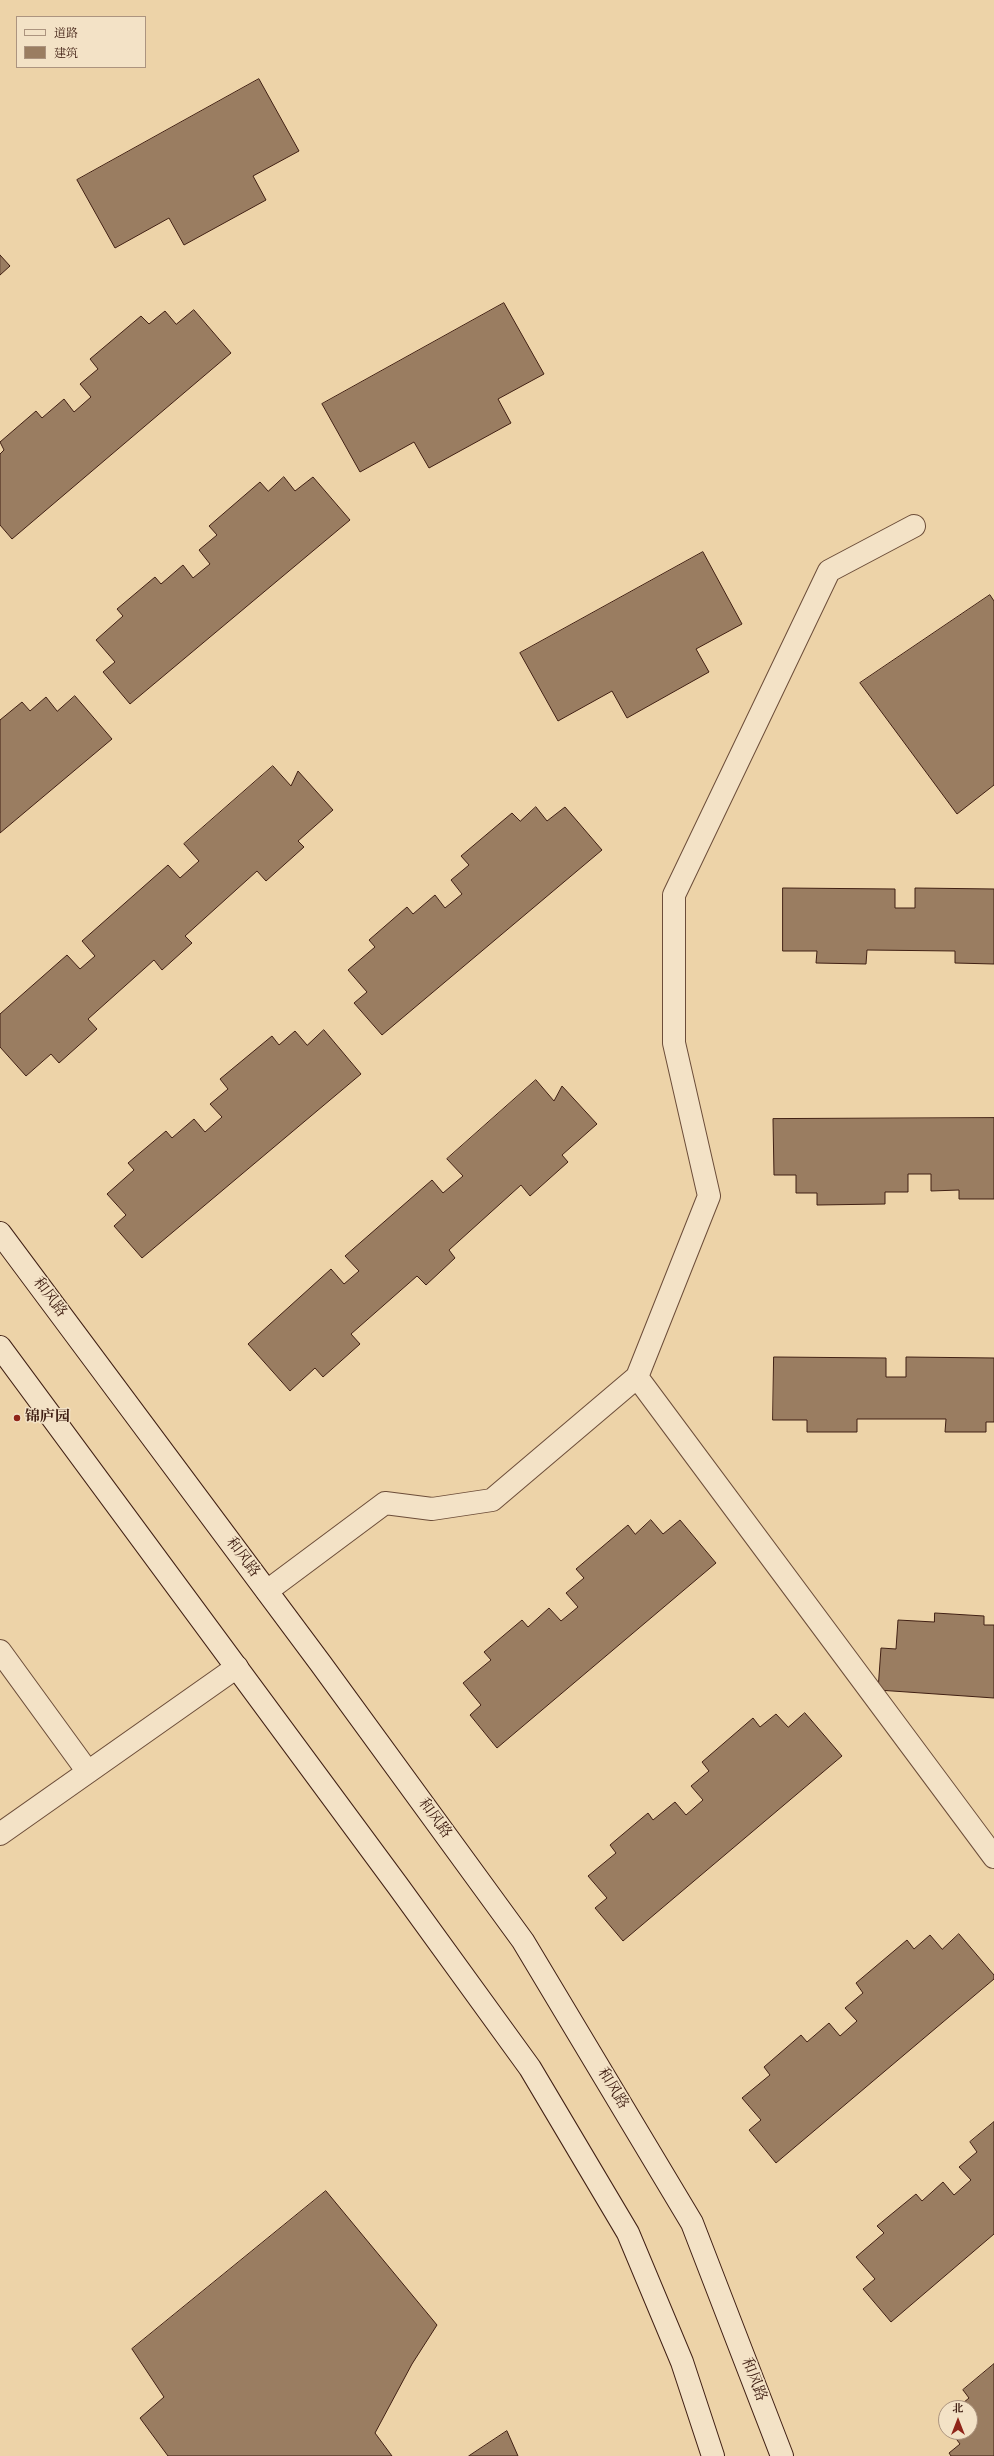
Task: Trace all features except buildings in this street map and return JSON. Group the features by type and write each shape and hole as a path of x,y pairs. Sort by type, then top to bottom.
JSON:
{"street":[{"path":"267,1591 385,1503 432,1509 492,1500 637,1376 709,1196 674,1043 674,895 828,571 914,526"},
{"name":"和风路","path":"0,1233 267,1591 523,1942 692,2223 782,2456"},
{"path":"0,1347 237,1667 530,2068 628,2234 682,2362 713,2456"},
{"path":"637,1376 994,1857"},
{"path":"0,1651 88,1772"},
{"path":"0,1834 237,1667"}],"place":[{"name":"锦庐园","path":"17,1418"}]}
